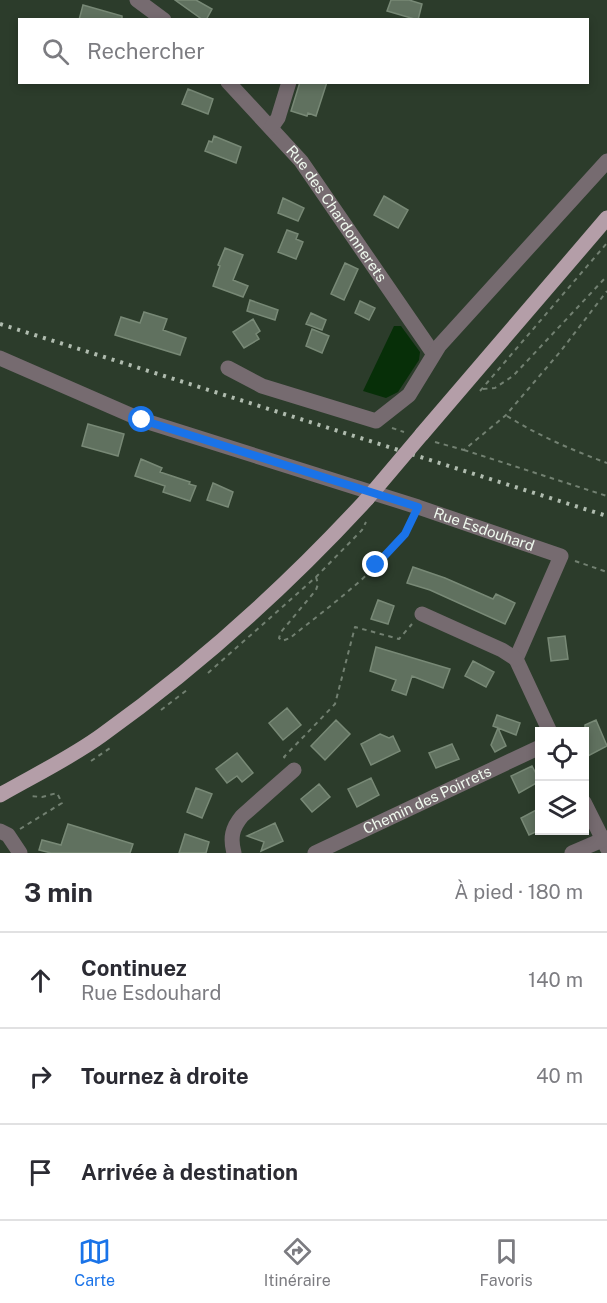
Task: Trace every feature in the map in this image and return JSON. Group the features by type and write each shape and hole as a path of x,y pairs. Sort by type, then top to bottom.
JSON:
{"main road":[{"path":"0,795 101,736 176,678 273,595 367,499 607,218"}],"street":[{"path":"137,0 161,18"},
{"name":"Rue des Chardonnerets","path":"230,84 301,160 433,353"},
{"path":"271,128 278,118 288,84"},
{"path":"228,368 262,386 376,421 409,395 422,377 433,353 607,161"},
{"name":"Rue Esdouhard","path":"0,358 142,420 418,507 561,556"},
{"path":"516,659 561,556"},
{"path":"422,614 502,650 516,659 548,727"},
{"name":"Chemin des Poirrets","path":"315,853 535,749"},
{"path":"234,853 231,842 236,823 294,770"},
{"path":"572,853 606,842 589,810"},
{"path":"4,833 20,853"}],"path":[{"path":"482,389 495,388 513,376 607,276"},
{"path":"464,450 506,415 560,352 607,291"},
{"path":"506,415 560,446 607,464"},
{"path":"376,421 607,496"},
{"path":"316,577 318,584 316,590 281,632 279,638 282,641 290,638 376,565 405,534 418,507"},
{"path":"561,556 607,572"},
{"path":"294,770 284,757 335,704 355,627 399,639 422,614"},
{"path":"4,833 62,803 57,793 42,797 29,796"}],"shaded area":[{"path":"394,326 401,326 420,352 419,360 398,392 386,398 363,391"}],"building":[{"path":"175,0 196,0 212,9 207,18 200,18"},
{"path":"391,0 409,0 422,4 418,18 387,11"},
{"path":"83,5 122,16 122,18 80,18"},
{"path":"299,84 326,84 316,116 291,111"},
{"path":"188,89 213,99 208,114 182,104"},
{"path":"214,136 241,147 236,163 205,151"},
{"path":"384,196 408,210 398,228 374,215"},
{"path":"283,198 304,208 298,221 278,213"},
{"path":"287,230 298,234 296,239 303,242 296,259 278,252"},
{"path":"225,248 243,255 233,280 248,286 243,297 213,286"},
{"path":"345,263 358,269 344,300 331,294"},
{"path":"250,300 278,310 275,320 247,311"},
{"path":"360,301 375,308 369,320 355,313"},
{"path":"144,312 167,319 163,330 186,338 180,355 115,335 121,317 140,323"},
{"path":"311,313 326,320 322,330 306,324"},
{"path":"253,319 260,331 256,334 259,339 244,348 233,332"},
{"path":"312,329 329,336 322,353 306,346"},
{"path":"88,424 124,434 118,456 82,446"},
{"path":"141,459 162,468 160,472 196,486 190,501 163,492 165,486 135,476"},
{"path":"213,483 233,492 228,507 207,500"},
{"path":"413,567 493,599 496,594 515,603 505,624 430,590 407,583"},
{"path":"378,600 394,606 388,624 371,619"},
{"path":"565,636 568,659 551,661 548,638"},
{"path":"376,647 450,669 443,688 412,676 406,695 392,690 396,680 370,671"},
{"path":"473,661 494,672 486,687 465,676"},
{"path":"287,708 301,725 283,740 269,723"},
{"path":"497,715 520,723 516,735 493,726"},
{"path":"336,720 350,734 325,760 311,746"},
{"path":"596,720 607,746 589,755 589,727 585,725"},
{"path":"498,728 506,746 495,752 491,745"},
{"path":"380,734 389,738 393,736 400,751 371,765 361,744"},
{"path":"452,744 459,759 436,768 429,753"},
{"path":"237,753 253,773 242,782 237,776 227,783 216,769"},
{"path":"532,766 535,772 535,784 519,793 511,776"},
{"path":"371,778 379,795 357,807 348,789"},
{"path":"319,784 330,797 312,812 301,799"},
{"path":"196,788 212,794 202,818 187,812"},
{"path":"535,811 535,832 529,835 521,818"},
{"path":"275,823 283,841 261,851 264,842 247,836"},
{"path":"68,824 133,844 130,853 51,853 39,850 42,840 61,845"},
{"path":"185,834 209,842 206,853 179,853"}],"railway":[{"path":"0,324 607,516"}],"route":[{"path":"142,420 418,507 405,534 376,565"}]}
